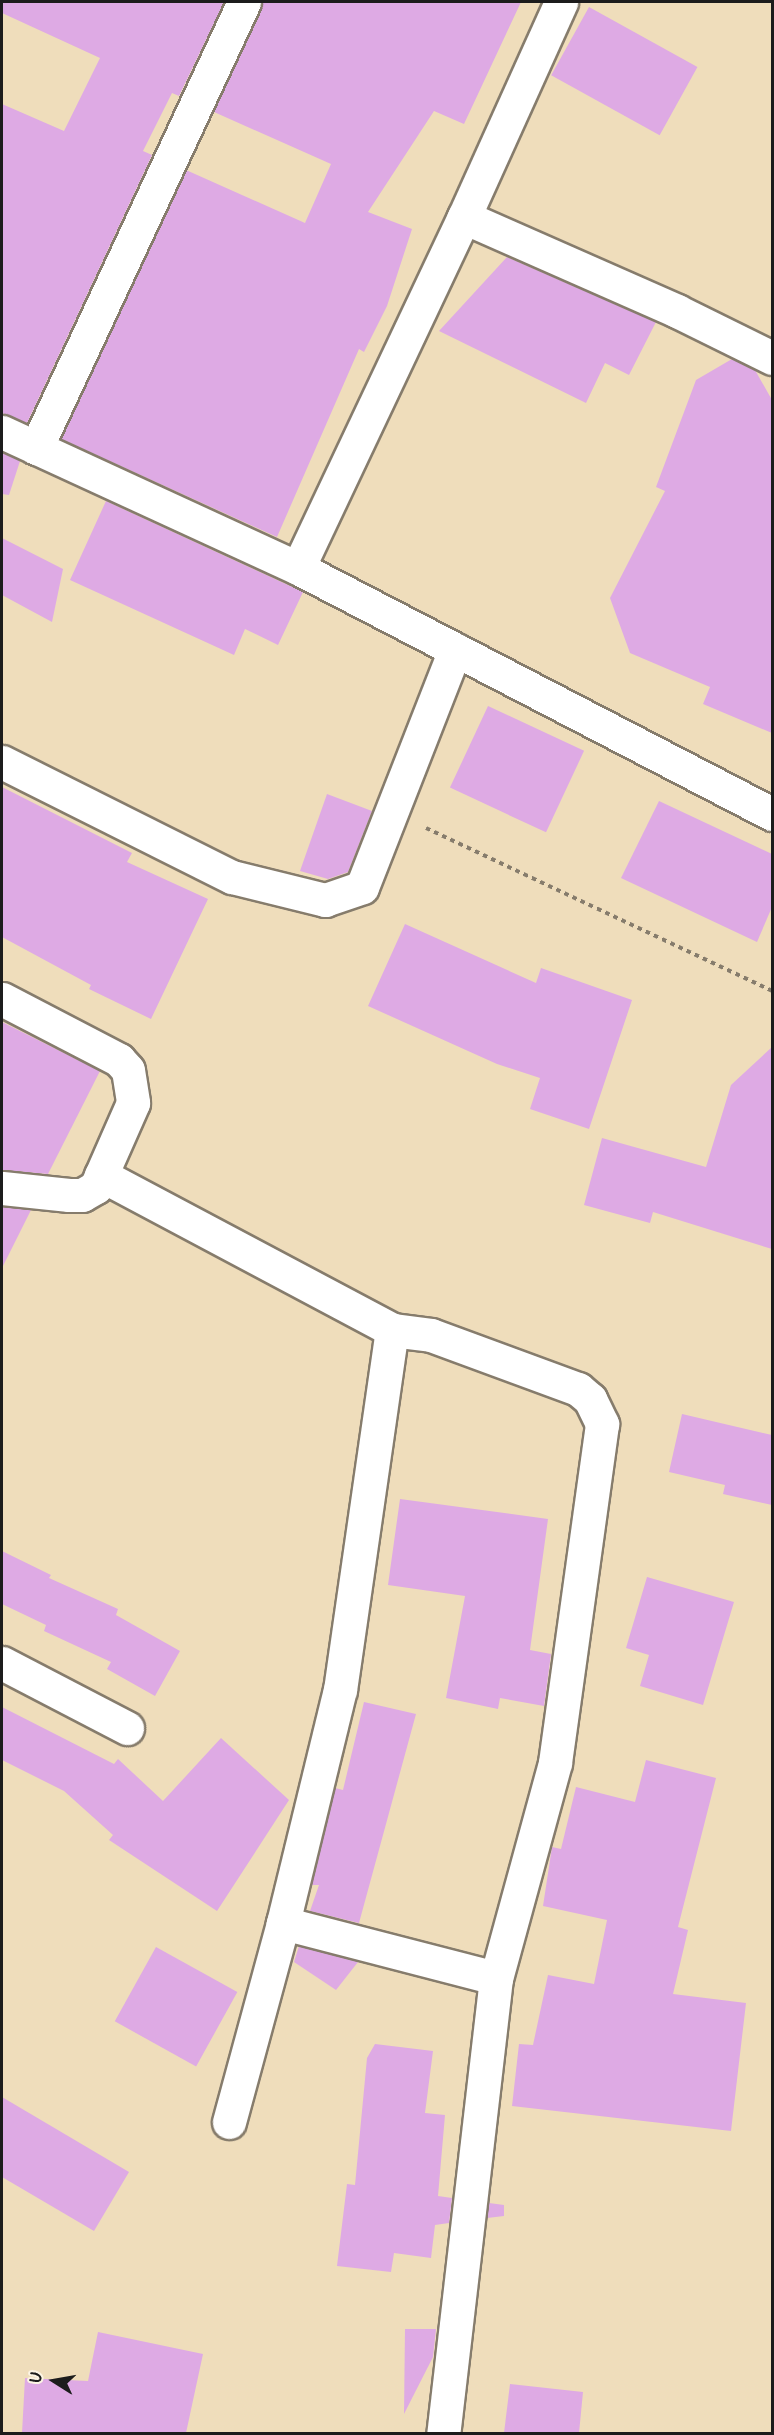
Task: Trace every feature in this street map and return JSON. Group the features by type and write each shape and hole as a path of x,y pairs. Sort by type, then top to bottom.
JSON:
{"street":[{"path":"36,448 244,2"},
{"path":"298,568 464,217 561,2"},
{"path":"464,217 677,311 772,358"},
{"path":"2,432 298,568 772,814"},
{"path":"2,762 232,876 325,900 362,887 455,650"},
{"path":"2,999 119,1060 129,1070 133,1103 96,1188 82,1195 2,1188"},
{"path":"101,1175 392,1330 431,1335 578,1389 590,1399 602,1424 555,1763 496,1978 443,2433"},
{"path":"229,2122 284,1923 340,1690 392,1330"},
{"path":"2,1663 127,1728"},
{"path":"284,1923 496,1978"}],"path":[{"path":"420,825 772,992"}],"building":[{"path":"2,2 224,2 179,96 172,93 143,151 152,155 27,423 2,413 2,104 64,131 100,58 2,13"},
{"path":"263,2 521,2 464,124 434,111 368,212 412,229 387,306 364,352 359,349 277,537 61,439 186,170 305,223 331,164 214,112"},
{"path":"589,7 697,67 660,135 551,75"},
{"path":"507,257 656,322 629,375 605,363 586,403 439,331"},
{"path":"732,359 755,370 772,400 772,733 703,704 710,687 630,653 610,598 665,491 656,487 696,380"},
{"path":"2,452 20,461 9,495 2,494"},
{"path":"106,501 303,592 278,645 245,629 234,655 70,580"},
{"path":"2,538 63,569 52,622 2,595"},
{"path":"488,706 584,751 546,832 450,788"},
{"path":"2,787 132,853 127,862 208,899 151,1019 89,989 91,985 2,937"},
{"path":"327,794 372,811 348,872 328,879 300,871"},
{"path":"659,801 772,854 772,907 757,942 621,878"},
{"path":"405,924 536,983 541,968 632,1000 589,1129 530,1109 540,1078 497,1064 368,1006"},
{"path":"2,1022 100,1071 48,1174 2,1170"},
{"path":"772,1047 772,1249 653,1212 650,1223 584,1205 602,1138 706,1167 731,1085"},
{"path":"2,1207 31,1210 2,1268"},
{"path":"682,1414 772,1435 772,1505 723,1494 725,1485 669,1472"},
{"path":"400,1499 548,1519 530,1650 551,1654 544,1706 500,1698 498,1709 446,1698 465,1596 388,1585"},
{"path":"2,1551 51,1575 49,1578 118,1609 116,1615 180,1651 155,1696 107,1669 111,1662 44,1631 46,1625 2,1604"},
{"path":"647,1577 734,1602 703,1705 640,1686 649,1655 626,1648"},
{"path":"364,1702 416,1714 359,1923 310,1911 319,1885 312,1885 335,1788 343,1790"},
{"path":"2,1707 114,1764 118,1759 163,1801 221,1738 289,1800 217,1911 109,1840 113,1835 64,1791 2,1760"},
{"path":"646,1760 716,1778 678,1927 688,1930 673,1994 746,2003 731,2131 512,2106 519,2044 533,2045 548,1975 594,1984 607,1920 543,1906 552,1847 561,1849 576,1787 635,1802"},
{"path":"299,1946 358,1962 336,1990 294,1962"},
{"path":"156,1947 237,1992 196,2066 115,2021"},
{"path":"375,2044 433,2051 425,2113 445,2115 438,2196 452,2198 449,2223 435,2225 431,2258 394,2253 391,2272 337,2266 347,2184 355,2185 367,2058"},
{"path":"2,2097 129,2172 94,2231 2,2177"},
{"path":"489,2203 504,2205 504,2216 487,2218"},
{"path":"405,2329 436,2329 433,2357 404,2414"},
{"path":"98,2332 203,2354 186,2433 22,2433 25,2378 88,2381"},
{"path":"510,2384 583,2392 579,2433 504,2433"}]}
